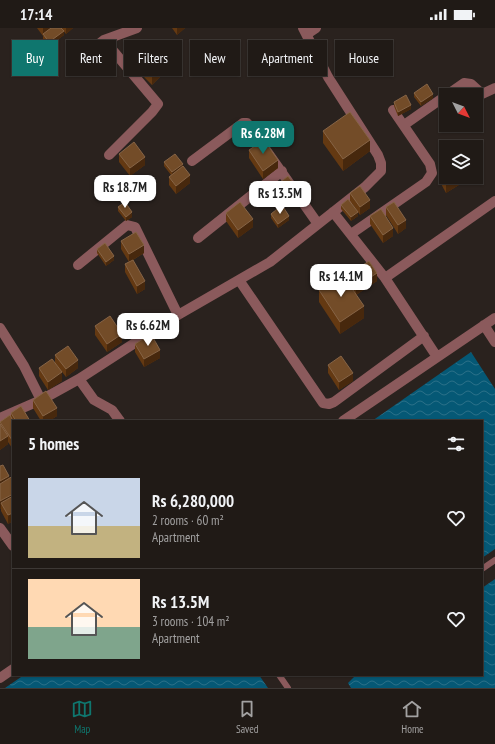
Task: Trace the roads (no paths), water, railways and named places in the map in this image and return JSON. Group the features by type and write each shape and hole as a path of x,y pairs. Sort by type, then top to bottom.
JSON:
{"street":[{"path":"104,40 138,28"},
{"path":"0,418 22,412 79,379 178,315 270,262 375,178 381,170 381,163 328,77 305,31 316,28"},
{"path":"109,155 152,112 158,104 116,54"},
{"path":"404,125 464,83 471,84 482,94 495,88"},
{"path":"351,234 426,182 432,173 430,164 393,110"},
{"path":"192,162 243,123 247,123 318,224"},
{"path":"198,238 282,171"},
{"path":"385,278 495,201"},
{"path":"333,212 385,278 437,357"},
{"path":"78,264 127,225 135,227 178,315"},
{"path":"239,280 323,403 328,404 334,402 424,336"},
{"path":"344,420 495,318"},
{"path":"484,326 495,342"},
{"path":"0,328 24,366 41,400"},
{"path":"79,379 94,400 112,410 119,420"},
{"path":"0,528 12,545"},
{"path":"0,678 12,670"}],"lane":[{"path":"483,568 495,560"},
{"path":"280,676 288,688"}],"water":[{"path":"471,352 495,389 495,549 483,557 483,420 373,420"},
{"path":"495,579 495,688 351,688 348,683 355,676 483,676 483,587"},
{"path":"23,676 260,676 268,688 5,688"}]}
